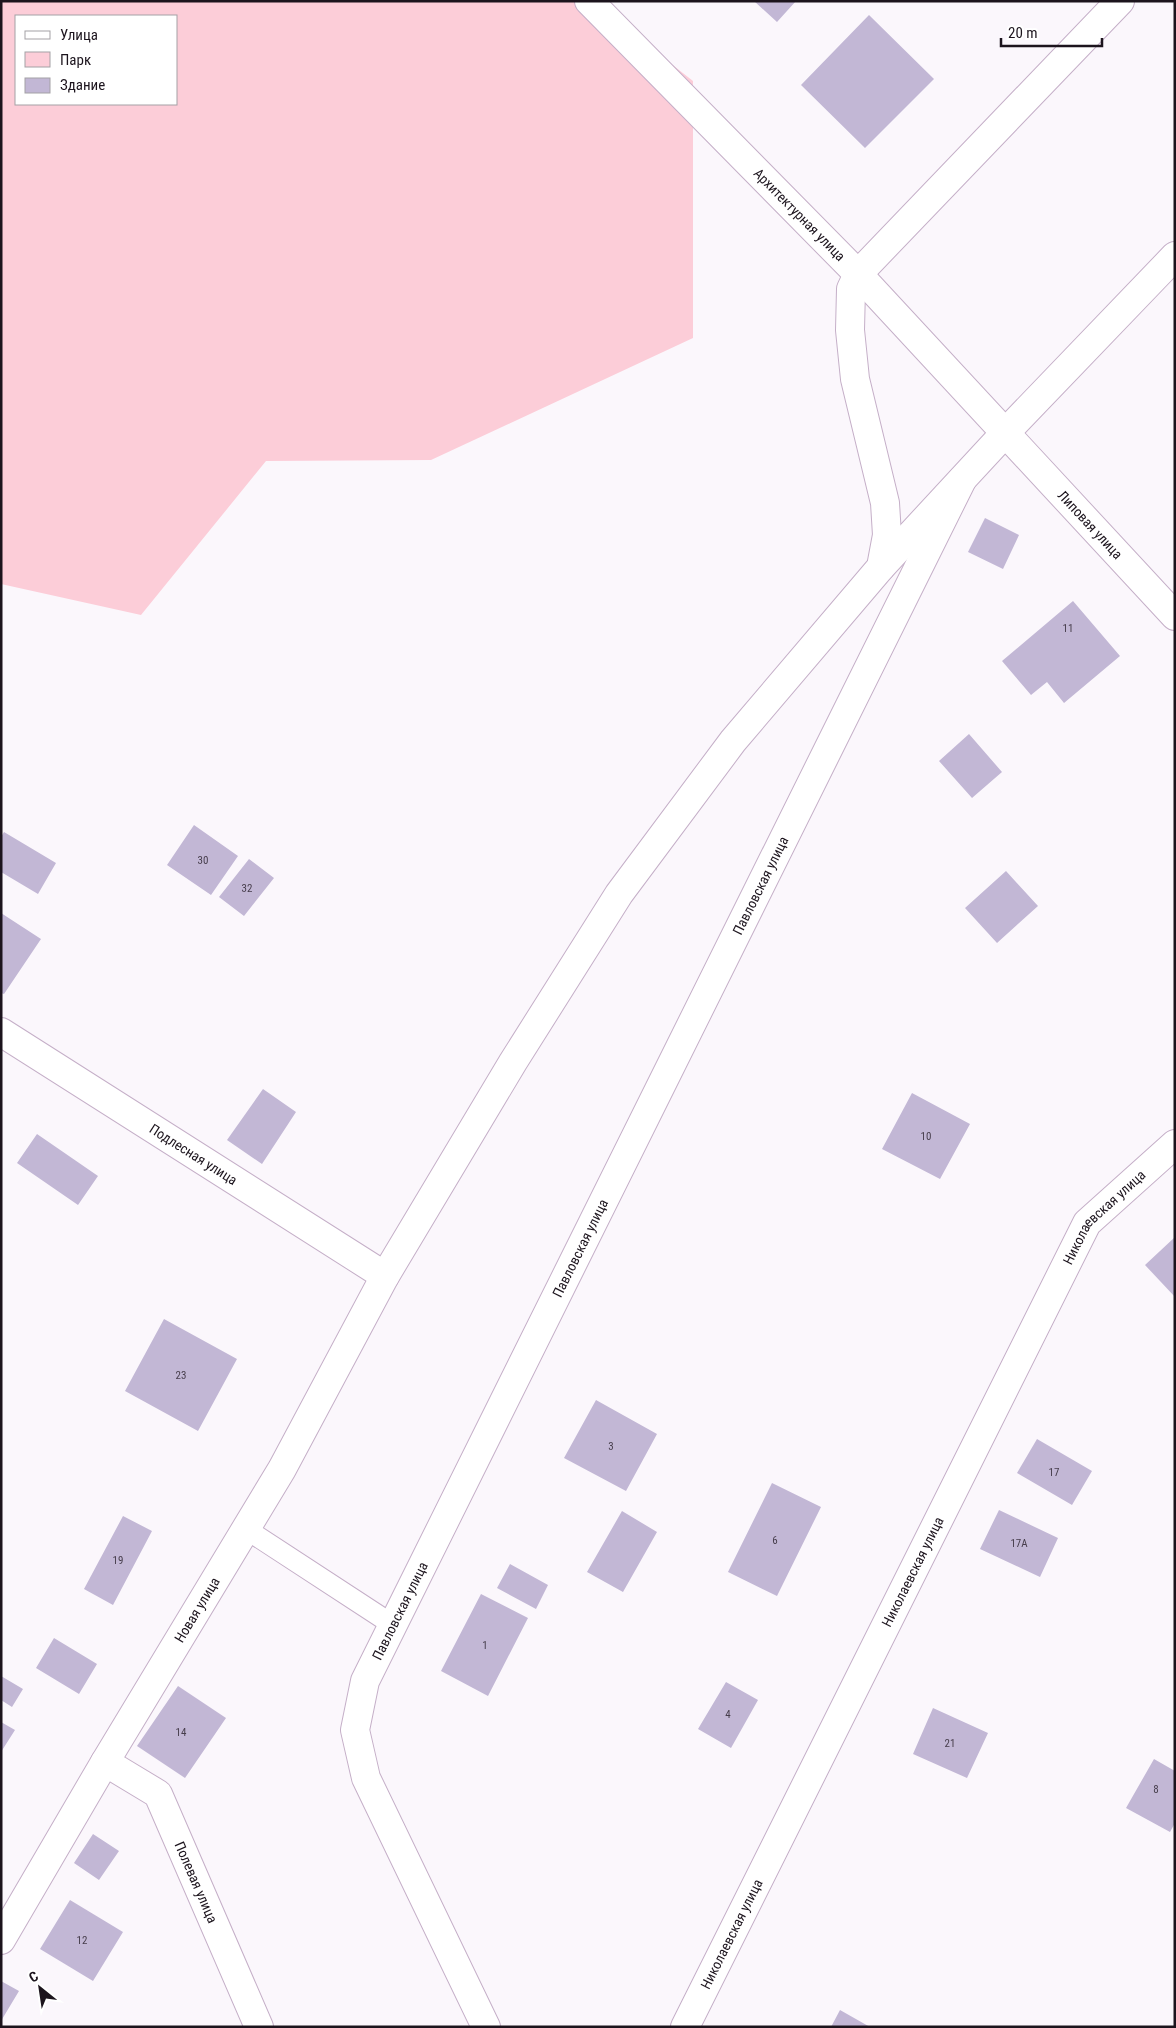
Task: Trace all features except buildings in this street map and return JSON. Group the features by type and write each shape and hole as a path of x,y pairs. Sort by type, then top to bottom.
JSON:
{"street":[{"name":"Архитектурная улица","path":"589,1 858,274 1005,433"},
{"path":"881,568 887,535 886,502 855,379 850,330 851,289 858,274 1120,1"},
{"name":"Новая улица","path":"1,1940 105,1762 282,1469 385,1276 513,1062 619,894 733,741 881,568 1005,433 1175,256"},
{"name":"Липовая улица","path":"1005,433 1175,616"},
{"name":"Павловская улица","path":"486,2027 366,1778 355,1730 365,1681 962,480"},
{"name":"Подлесная улица","path":"1,1032 385,1276"},
{"name":"Николаевская улица","path":"684,2027 1087,1223 1175,1144"},
{"name":"Полевая улица","path":"105,1762 158,1794 259,2027"}],"lane":[{"path":"246,1528 393,1625"}],"green space":[{"path":"1,1 591,1 693,81 693,338 431,460 266,461 141,615 1,584"}]}
